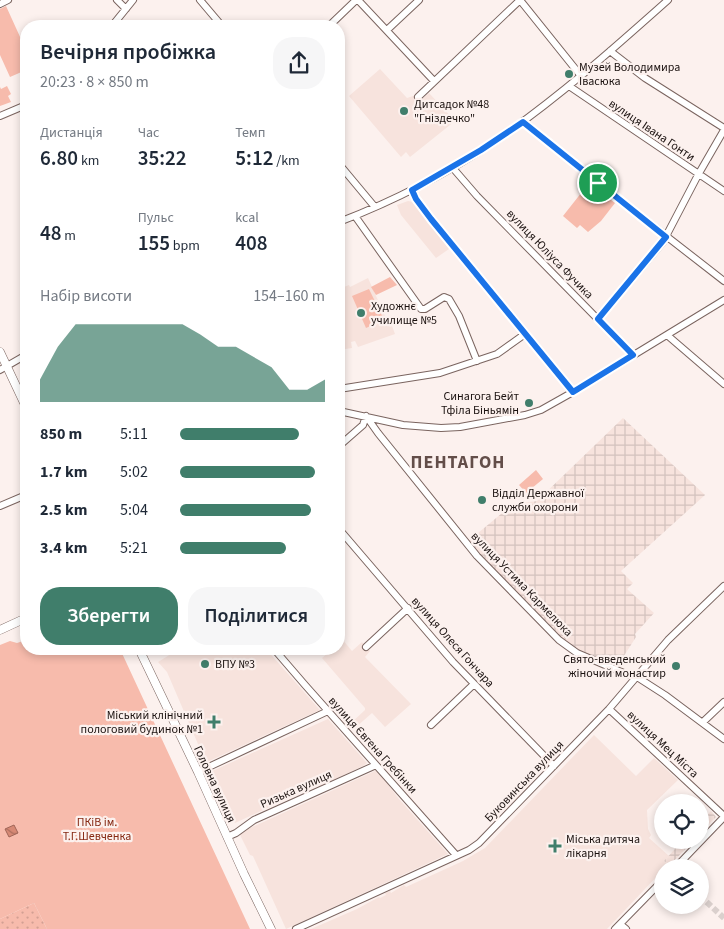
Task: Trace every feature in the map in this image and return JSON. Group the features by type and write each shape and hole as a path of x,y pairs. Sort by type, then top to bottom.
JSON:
{"main road":[{"path":"0,352 3,368 20,397"},
{"path":"0,630 20,621"},
{"name":"Головна вулиця","path":"142,655 271,929"}],"street":[{"path":"0,4 8,0"},
{"path":"117,0 126,9"},
{"path":"117,20 134,0"},
{"path":"200,0 217,20"},
{"path":"335,20 357,0 434,81"},
{"path":"387,30 419,0"},
{"path":"418,97 520,0 581,76"},
{"path":"345,220 412,190 452,168 523,122 610,52 668,0"},
{"path":"598,319 666,237 724,129 645,78 610,52"},
{"name":"вулиця Івана Гонти","path":"569,86 724,191"},
{"path":"0,116 20,108"},
{"path":"523,122 724,282"},
{"name":"вулиця Юліуса Фучика","path":"452,168 633,355"},
{"path":"345,171 374,206"},
{"path":"412,190 416,199 431,219 573,392"},
{"path":"355,216 421,309 425,309 444,297 449,298 459,316 476,361"},
{"path":"345,412 403,425 441,428 533,413 573,392 724,300"},
{"path":"345,388 440,373 497,354 525,334"},
{"path":"667,335 724,384"},
{"path":"3,368 20,358"},
{"path":"345,441 363,425 366,416"},
{"name":"вулиця Устима Кармелюка","path":"366,416 458,534 501,582 559,640 577,654 637,677 703,722 724,739"},
{"path":"0,506 20,498"},
{"name":"вулиця Олеся Гончара","path":"345,536 474,684 554,766"},
{"name":"Буковинська вулиця","path":"296,929 469,850 484,840 609,709 668,640 724,586"},
{"path":"366,647 408,608"},
{"name":"вулиця Євгена Гребінки","path":"279,655 456,855"},
{"path":"431,725 474,684"},
{"path":"703,722 724,702"},
{"name":"вулиця Мец Міста","path":"609,709 724,817"},
{"path":"198,772 328,711"},
{"name":"Ризька вулиця","path":"227,837 254,820 376,766"},
{"path":"684,859 724,817"},
{"path":"615,929 654,889"},
{"path":"620,924 626,929"}],"shaded area":[{"name":"Дитсадок №48 \"Гніздечко\"","path":"380,69 407,98 416,95 421,100 429,93 455,121 410,157 406,152 401,157 349,96"},
{"path":"408,201 413,202 449,249 436,258 401,215 397,205"},
{"name":"Художнє училище №5","path":"368,278 395,334 358,347 355,341 351,342 352,348 345,349 345,287 349,285 350,287"},
{"path":"623,418 705,495 621,571 633,583 627,589 654,613 635,634 636,637 615,670 578,653 559,640 466,543 513,504 537,501"},
{"path":"362,642 370,651 365,657 411,704 385,727 372,713 355,728 351,723 365,708 322,658 326,655 345,655 345,643 352,651"},
{"path":"169,655 271,655 320,710 207,762 201,757 201,751 167,672 158,662"},
{"path":"328,719 367,763 235,823 210,772"},
{"path":"594,735 636,776 654,758 678,780 664,794 654,794 654,803 647,810 648,829 651,835 649,838 654,842 654,849 661,849 669,856 666,859 654,859 654,879 607,929 311,929 380,898 386,895 385,893 390,891 391,893 404,885 406,887 463,861 485,848"},
{"path":"377,770 399,799 448,854 286,929 253,856 250,855 239,833"},
{"path":"711,811 716,817 709,824 709,813"},
{"path":"675,849 685,849 676,859 666,859"}],"green space":[{"path":"6,6 20,37 20,73 10,77 0,55 0,9"},
{"path":"7,86 11,94 8,96 11,102 0,106 0,87 1,89"},
{"path":"589,183 615,203 601,221 588,232 580,225 577,228 563,216"},
{"path":"390,277 397,285 376,295 371,287"},
{"path":"369,289 384,320 366,328 352,296"},
{"path":"536,470 543,479 526,493 519,485"},
{"name":"ПКіВ ім. Т.Г.Шевченка","path":"10,641 20,642 20,655 123,655 250,929 47,929 34,903 0,919 0,645"},
{"path":"34,903 47,929 0,929 0,919"}],"water":[{"path":"14,825 18,833 9,837 5,829"}],"tunnel":[{"path":"709,904 724,918"}],"place":[{"name":"Музей Володимира Івасюка","path":"569,74"},
{"name":"Дитсадок №48 \"Гніздечко\"","path":"404,111"},
{"name":"Художнє училище №5","path":"361,313"},
{"name":"Синагога Бейт Тфіла Біньямін","path":"529,403"},
{"name":"Відділ Державної служби охорони","path":"482,500"},
{"name":"ВПУ №3","path":"205,664"},
{"name":"Свято-введенський жіночий монастир","path":"676,666"},
{"name":"Міський клінічний пологовий будинок №1","path":"214,722"},
{"name":"Міська дитяча лікарня","path":"555,846"}],"district":[{"name":"ПЕНТАГОН","path":"458,462"}],"route":[{"path":"523,122 598,183 666,237 598,319 633,355 573,392 431,219 416,199 412,190 452,168 523,122"}]}
